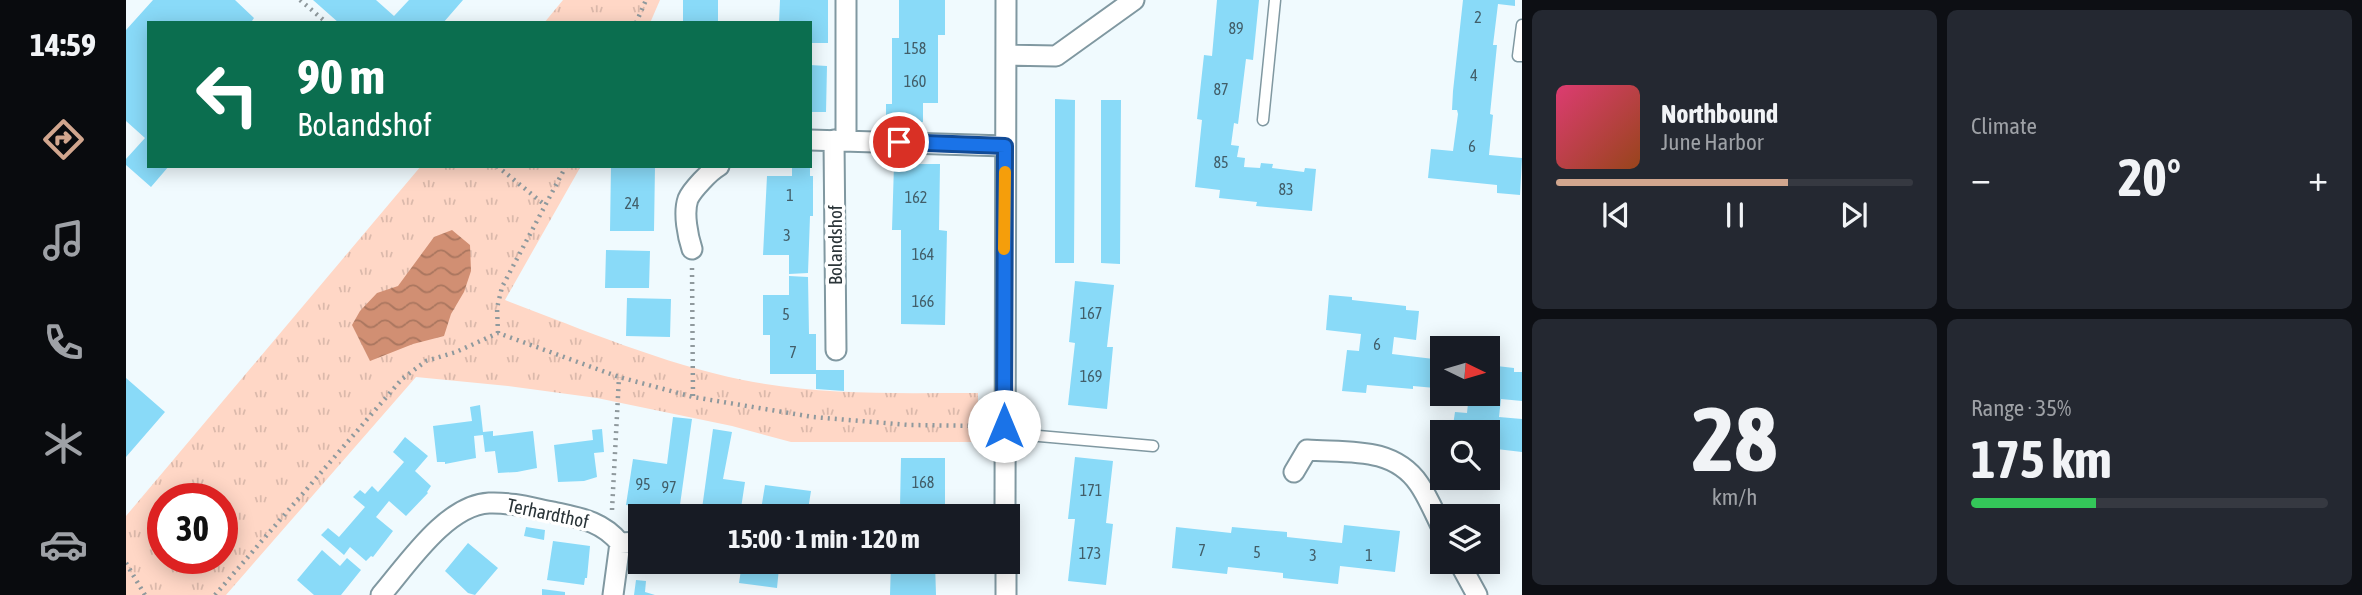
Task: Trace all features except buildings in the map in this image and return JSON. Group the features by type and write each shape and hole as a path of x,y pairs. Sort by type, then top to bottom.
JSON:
{"street":[{"name":"Bolandshof","path":"835,350 846,0"},
{"path":"1005,504 1006,0"},
{"path":"1006,55 1056,56 1133,0"},
{"path":"812,140 1005,146"},
{"path":"692,250 687,234 688,199 715,168"},
{"path":"1294,472 1307,450 1383,455 1402,464 1419,484 1430,505"},
{"name":"Terhardthof","path":"381,595 443,524 464,510 486,502 507,503 590,520 615,537 628,540"},
{"path":"613,595 615,537"},
{"path":"1006,574 1006,595"},
{"path":"1465,574 1476,595"}],"lane":[{"path":"1263,120 1275,0"},
{"path":"1522,25 1518,56 1522,56"},
{"path":"1004,429 1153,446"}],"path":[{"path":"300,0 325,21"},
{"path":"637,21 646,0"},
{"path":"499,168 545,205"},
{"path":"498,333 497,308 502,287 565,168"},
{"path":"692,250 693,397"},
{"path":"215,595 402,379 426,361 456,352 498,333 619,377 693,397 813,417 1004,429"},
{"path":"615,537 619,377"},
{"path":"126,564 145,595"}],"green space":[{"path":"563,0 660,0 651,21 546,21"},
{"path":"419,168 580,168 505,300 652,355 743,380 831,391 978,393 978,442 791,442 732,426 597,398 416,377 226,595 126,595 126,516 147,491 147,574 238,574 238,483 154,483"}],"water":[{"path":"452,230 470,245 471,271 444,336 413,344 370,361 352,325 360,311 377,293 398,286 434,237"}],"slow traffic":[{"path":"1004,249 1005,172"}],"route":[{"path":"899,142 1005,146 1004,426"}]}
